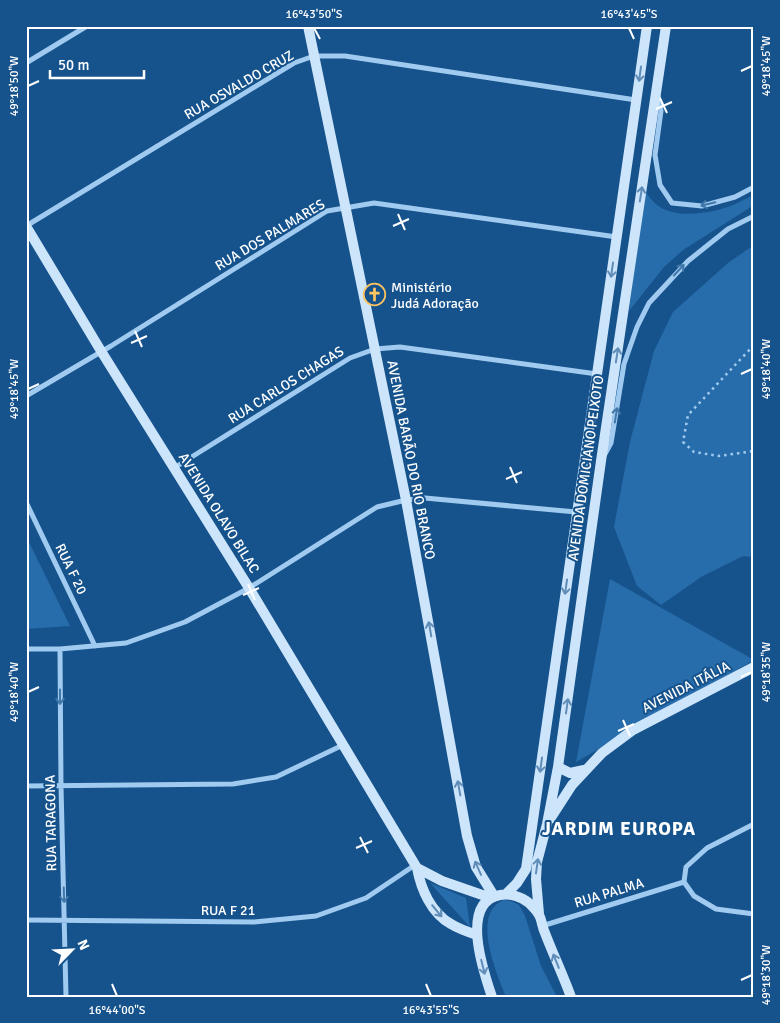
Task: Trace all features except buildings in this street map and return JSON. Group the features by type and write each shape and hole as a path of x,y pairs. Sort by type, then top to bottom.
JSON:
{"street":[{"path":"26,63 87,26"},
{"name":"AVENIDA BARÃO DO RIO BRANCO","path":"308,26 406,500 467,836 476,867 493,897"},
{"name":"AVENIDA DOMICIANO PEIXOTO","path":"506,894 517,884 526,869 576,512 648,26"},
{"name":"AVENIDA DOMICIANO PEIXOTO","path":"571,997 542,926 539,914 536,871 558,767 601,461 666,26"},
{"name":"RUA OSVALDO CRUZ","path":"26,226 294,63 314,56 345,56 637,100"},
{"path":"657,90 661,111 655,155 660,185 672,203 702,206 735,197 754,187"},
{"name":"RUA DOS PALMARES","path":"102,351 326,211 374,203 617,237"},
{"path":"601,461 611,443 624,364 649,303 688,261 728,230 754,216"},
{"name":"AVENIDA OLAVO BILAC","path":"26,226 249,588 416,866 421,885 429,902 438,914 450,924 477,935"},
{"name":"RUA CARLOS CHAGAS","path":"174,468 350,358 375,349 400,347 597,374"},
{"path":"26,396 102,351"},
{"path":"26,649 60,649 126,643 185,622 249,588 377,507 406,500 425,498 576,512"},
{"name":"RUA F 20","path":"26,502 95,646"},
{"name":"RUA TARAGONA","path":"60,649 66,997"},
{"name":"AVENIDA ITÁLIA","path":"547,824 584,770 602,753 632,730 754,668"},
{"path":"26,786 233,784 276,777 343,745"},
{"path":"558,767 570,773 584,770"},
{"path":"754,824 707,848 686,868 684,882 694,896 716,909 754,914"},
{"path":"416,866 442,881 493,897 506,894 521,898 528,902 539,914"},
{"name":"RUA F 21","path":"26,920 254,922 316,916 366,898 416,866"},
{"name":"RUA PALMA","path":"542,926 684,882"},
{"path":"492,997 483,967 477,935 482,908 493,897"}],"path":[{"path":"754,345 688,415 683,442 694,452 719,456 754,451"}],"shaded area":[{"path":"644,190 658,205 676,213 696,214 716,210 733,205 754,195 754,205 683,250 664,267 629,311"},
{"path":"754,245 754,557 743,556 701,577 661,605 637,586 614,527 630,442 654,351 673,312 728,263"},
{"path":"26,536 70,626 26,629"},
{"path":"610,579 754,660 576,762"},
{"path":"430,883 466,898 470,927"},
{"path":"504,900 519,905 525,916 541,966 557,997 506,997 492,960 487,930 489,917 494,907"}],"place":[{"name":"Ministério Judá Adoração","path":"375,295"}],"district":[{"name":"JARDIM EUROPA","path":"619,829"}]}
